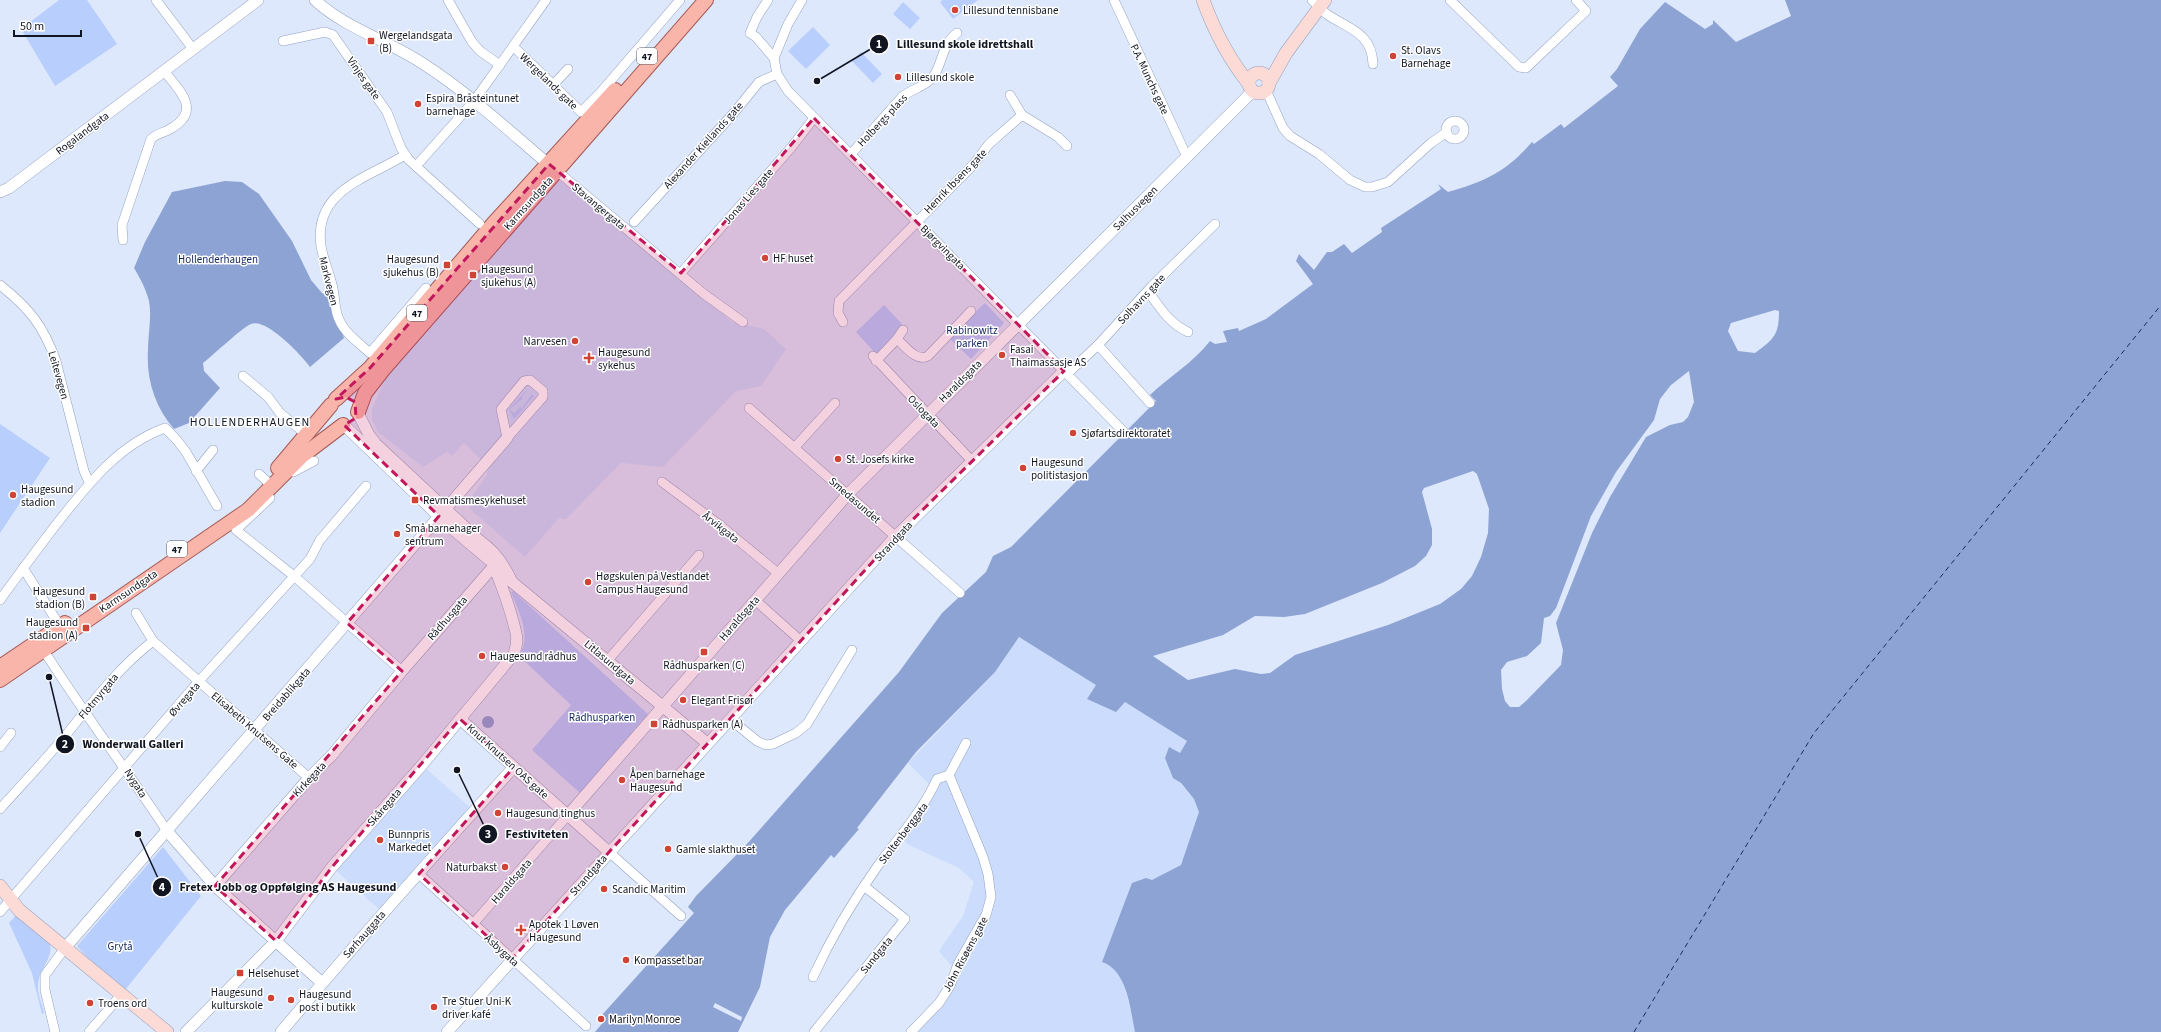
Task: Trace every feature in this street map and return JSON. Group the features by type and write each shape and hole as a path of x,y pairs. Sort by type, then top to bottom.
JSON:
{"main road":[{"name":"Karmsundgata","path":"358,412 372,382 696,0"},
{"name":"Karmsundgata","path":"0,667 224,517 256,492 333,402 370,368 457,265 553,167 706,0"},
{"path":"1203,0 1211,20 1237,69 1251,87 1258,93 1264,80 1286,53 1319,2"},
{"path":"1224,45 1264,80"},
{"path":"1251,87 1251,77 1264,80"},
{"path":"344,425 338,424 330,416 333,402 341,397 351,398 355,402 358,412"},
{"name":"47","path":"344,425 353,422 358,412"},
{"name":"Karmsundgata","path":"0,680 248,510 266,480 344,425"},
{"path":"0,886 10,900 65,948 167,1032"}],"street":[{"path":"156,0 193,49"},
{"name":"Rogalandgata","path":"0,192 9,188 258,0"},
{"name":"Stavangergata","path":"314,0 326,11 343,21 383,40 421,62 474,101 681,273 704,294 743,322"},
{"path":"448,0 472,42 480,51 500,65"},
{"name":"Wergelands gate","path":"417,165 474,101 514,47 546,0"},
{"name":"Wergelands gate","path":"514,47 581,112 600,93 680,0"},
{"path":"768,0 757,17 750,32 756,36 774,58"},
{"name":"Bjørgvingata","path":"802,0 788,24 774,58 776,74 788,91 1123,431"},
{"name":"P.A. Munchs gate","path":"1114,0 1187,157"},
{"path":"1450,0 1519,67 1526,68 1586,11 1576,0"},
{"path":"1319,2 1328,15 1360,34 1373,51 1373,64"},
{"name":"Vinjes gate","path":"283,41 325,32 333,35 387,112 405,155 417,165"},
{"name":"Holbergs plass","path":"851,154 902,97 911,90 929,82 935,74 947,43 957,33"},
{"path":"553,85 568,69"},
{"path":"123,240 124,220 138,182 151,138 179,123 186,115 186,101 164,71"},
{"name":"Alexander Kiellands gate","path":"634,222 759,82 776,74"},
{"path":"1264,80 1283,128 1290,136 1319,154 1350,180 1365,186 1372,187 1388,182 1425,148 1447,132"},
{"name":"Salhusvegen","path":"1018,325 1187,157 1251,87"},
{"path":"1010,95 1022,115 1058,137 1067,146"},
{"name":"Henrik Ibsens gate","path":"843,322 838,313 839,301 973,165 990,144 1022,115"},
{"name":"Jonas Lies gate","path":"681,273 789,149 814,118"},
{"name":"Markvegen","path":"405,155 349,185 338,193 329,204 323,220 321,246 333,288 340,321 346,331 370,353 426,288"},
{"path":"417,165 480,224"},
{"name":"Solhavns gate","path":"1066,373 1098,345 1148,291 1215,224"},
{"name":"Leitevegen","path":"0,285 26,306 50,344 56,361 84,471 90,482"},
{"path":"1148,291 1167,318 1173,324 1188,332"},
{"path":"903,330 897,339 918,357 923,358 928,356 971,311"},
{"name":"Haraldsgata","path":"473,924 848,494 1018,325"},
{"name":"Oslogata","path":"897,339 874,358 972,461"},
{"path":"1098,345 1150,403"},
{"name":"Strandgata","path":"447,1032 896,536 972,461 1066,373"},
{"path":"243,376 268,398 280,413 302,431"},
{"name":"Breidablikgata","path":"65,948 543,397 543,391 530,380 524,381 501,409 507,438"},
{"path":"795,447 835,403"},
{"name":"Smedasundet","path":"749,408 960,593"},
{"name":"Litlasundgata","path":"358,412 369,435 376,444 493,567 608,660 707,743"},
{"name":"Litlasundgata","path":"344,425 442,512 490,548 507,570 512,582"},
{"path":"0,600 90,482 132,445 153,432 165,428 176,439 217,506"},
{"path":"196,471 213,450"},
{"path":"314,461 294,471 261,507 236,530 294,576 402,671"},
{"name":"Årvikgata","path":"662,482 721,526 778,574"},
{"name":"Øvregata","path":"0,912 199,681 314,554 320,540 366,486"},
{"name":"Litlasundgata","path":"480,541 487,550 493,567"},
{"path":"608,660 699,554"},
{"name":"Rådhusgata","path":"402,671 493,567"},
{"name":"Skåregata","path":"186,1032 276,941 332,867 509,662 517,646 516,634 493,567"},
{"path":"23,568 60,626"},
{"path":"755,600 802,641"},
{"name":"Elisabeth Knutsens Gate","path":"136,612 153,640 254,731 309,778"},
{"name":"Flotmyrgata","path":"0,809 75,725 84,712 123,667 153,640"},
{"path":"730,719 757,741 766,745 773,744 796,733 807,724 852,650"},
{"name":"Nygata","path":"48,657 84,712 125,768 167,831 215,886 322,983"},
{"name":"Kirkegata","path":"215,886 309,778 332,755 402,671"},
{"name":"Knut Knutsen OAS gate","path":"460,719 681,916"},
{"path":"0,747 11,733"},
{"name":"Stoltenberggata","path":"813,977 834,934 864,886 927,800 936,779 949,774 966,743"},
{"name":"Sørhauggata","path":"281,1032 382,912 419,874 456,830 514,767"},
{"name":"John Risøens gate","path":"911,1032 939,1003 950,986 958,964 986,915 990,897 988,874 983,857 949,774"},
{"name":"Åsbygata","path":"419,874 586,1026"},
{"name":"Sundgata","path":"819,1030 905,919 864,886"},
{"path":"55,1032 45,990 45,975 65,948"},
{"path":"89,1032 121,995"}],"highlighted area":[{"path":"814,118 1064,371 896,536 512,959 419,874 514,767 460,719 332,867 276,941 215,886 402,671 347,623 439,516 344,425 356,418 355,402 346,397 336,399 370,368 549,164 681,273"}],"shaded area":[{"path":"1785,0 2161,0 2161,1032 1135,1032 1123,982 1111,967 1102,962 1132,883 1146,878 1152,880 1181,865 1199,812 1194,799 1181,783 1173,778 1165,758 1169,747 1180,753 1187,741 1125,702 1116,712 1087,699 1096,685 1019,637 995,672 916,752 857,828 859,829 834,858 831,855 785,910 770,937 760,987 738,1032 595,1032 605,1020 601,1016 694,913 688,907 696,896 746,845 899,672 942,613 986,572 993,556 1011,547 1156,401 1150,395 1189,362 1210,341 1215,344 1227,342 1223,331 1238,328 1239,331 1266,319 1313,284 1296,261 1299,254 1314,270 1327,252 1332,252 1344,244 1352,253 1382,232 1381,228 1441,189 1438,184 1448,192 1473,184 1504,168 1523,152 1532,142 1534,144 1561,124 1564,128 1618,86 1610,77 1617,69 1640,29 1665,2 1705,29 1713,24 1713,20 1736,42 1791,16","holes":["1775,310 1779,311 1779,319 1778,326 1771,340 1755,353 1738,351 1728,331 1731,323","1689,371 1694,402 1688,417 1683,422 1670,425 1646,437 1610,497 1592,533 1556,623 1563,650 1561,665 1519,707 1510,707 1505,701 1502,689 1501,670 1507,662 1527,656 1541,643 1544,618 1550,616 1556,608 1591,516 1616,472 1654,420 1660,399 1671,385","1473,471 1477,474 1489,509 1488,533 1481,557 1472,576 1461,589 1440,604 1388,625 1295,655 1270,673 1261,674 1235,669 1188,680 1153,656 1223,635 1255,616 1284,617 1305,614 1382,583 1415,566 1426,556 1432,545 1432,529 1422,492 1424,488"]},
{"name":"Haugesund sykehus","path":"557,175 732,322 764,329 786,349 761,386 736,391 663,467 621,463 566,519 559,518 525,557 470,509 469,501 487,475 488,466 464,443 452,456 447,452 423,467 378,432 372,419 372,409 391,366"},
{"name":"Hollenderhaugen","path":"225,181 242,182 259,194 292,241 311,280 322,293 334,299 336,315 344,338 310,367 292,347 266,326 251,324 247,326 203,363 204,371 220,388 189,423 174,429 157,402 150,382 148,344 150,307 143,284 134,268 145,242 172,192"},
{"path":"1019,637 1097,685 1088,697 1125,702 1187,740 1179,782 1202,808 1183,860 1177,871 1152,880 1113,966 1123,981 1136,1032 912,1032 943,996 953,968 939,951 963,916 974,882 959,868 909,845 902,839 933,795 928,783 908,763 995,672"},
{"path":"486,716 490,716 494,722 490,728 486,728 482,724 482,720"},
{"path":"422,765 474,811 382,912 332,867"}],"green space":[{"path":"59,0 87,0 117,44 55,86 21,29"},
{"name":"Lillesund tennisbane","path":"943,0 978,0 953,19 940,2"},
{"path":"903,2 920,18 910,29 893,14"},
{"path":"813,27 830,45 806,69 788,51"},
{"path":"861,52 882,74 873,83 852,61"},
{"name":"Rabinowitz parken","path":"985,303 1004,323 971,359 948,337"},
{"path":"884,305 903,325 876,354 856,332"},
{"path":"527,390 522,397 523,398 510,409 514,413 520,407 522,408 532,394 534,396 514,419 509,409"},
{"name":"Haugesund stadion","path":"0,424 50,458 0,533"},
{"name":"Rådhusparken","path":"513,591 648,714 580,793 532,750 571,705 519,656 523,648 524,632 523,624 511,592"},
{"name":"Grytå","path":"163,847 201,896 121,995 77,946"},
{"path":"17,914 48,940 50,946 49,956 41,973 38,985 44,1013 42,1014 32,973 9,923"}],"pier":[{"path":"715,1003 742,1017 741,1021 713,1007"}],"ferry route":[{"path":"1634,1032 1814,733 2161,305"}],"place":[{"name":"Lillesund tennisbane","path":"955,10"},
{"name":"Wergelandsgata (B)","path":"371,41"},
{"name":"St. Olavs Barnehage","path":"1393,56"},
{"name":"Lillesund skole","path":"898,77"},
{"name":"Lillesund skole idrettshall","path":"817,81"},
{"name":"Espira Bråsteintunet barnehage","path":"418,104"},
{"name":"HF huset","path":"765,258"},
{"name":"Haugesund sjukehus (B)","path":"447,265"},
{"name":"Haugesund sjukehus (A)","path":"473,275"},
{"name":"Narvesen","path":"575,341"},
{"name":"Fasai Thaimassasje AS","path":"1002,355"},
{"name":"Haugesund sykehus","path":"589,358"},
{"name":"Sjøfartsdirektoratet","path":"1073,433"},
{"name":"St. Josefs kirke","path":"838,459"},
{"name":"Haugesund politistasjon","path":"1023,468"},
{"name":"Haugesund stadion","path":"13,495"},
{"name":"Revmatismesykehuset","path":"415,500"},
{"name":"Små barnehager sentrum","path":"397,534"},
{"name":"Høgskulen på Vestlandet Campus Haugesund","path":"588,582"},
{"name":"Haugesund stadion (B)","path":"93,597"},
{"name":"Haugesund stadion (A)","path":"86,628"},
{"name":"Rådhusparken (C)","path":"704,652"},
{"name":"Haugesund rådhus","path":"482,656"},
{"name":"Wonderwall Galleri","path":"49,677"},
{"name":"Elegant Frisør","path":"683,700"},
{"name":"Rådhusparken (A)","path":"654,724"},
{"name":"Festiviteten","path":"457,770"},
{"name":"Åpen barnehage Haugesund","path":"622,780"},
{"name":"Haugesund tinghus","path":"498,813"},
{"name":"Fretex Jobb og Oppfølging AS Haugesund","path":"138,834"},
{"name":"Bunnpris Markedet","path":"380,840"},
{"name":"Gamle slakthuset","path":"668,849"},
{"name":"Naturbakst","path":"505,867"},
{"name":"Scandic Maritim","path":"604,889"},
{"name":"Apotek 1 Løven Haugesund","path":"521,930"},
{"name":"Kompasset bar","path":"626,960"},
{"name":"Helsehuset","path":"240,973"},
{"name":"Haugesund kulturskole","path":"271,998"},
{"name":"Haugesund post i butikk","path":"291,1000"},
{"name":"Troens ord","path":"90,1003"},
{"name":"Tre Stuer Uni-K driver kafé","path":"434,1007"},
{"name":"Marilyn Monroe","path":"601,1019"}],"district":[{"name":"HOLLENDERHAUGEN","path":"250,422"}]}
